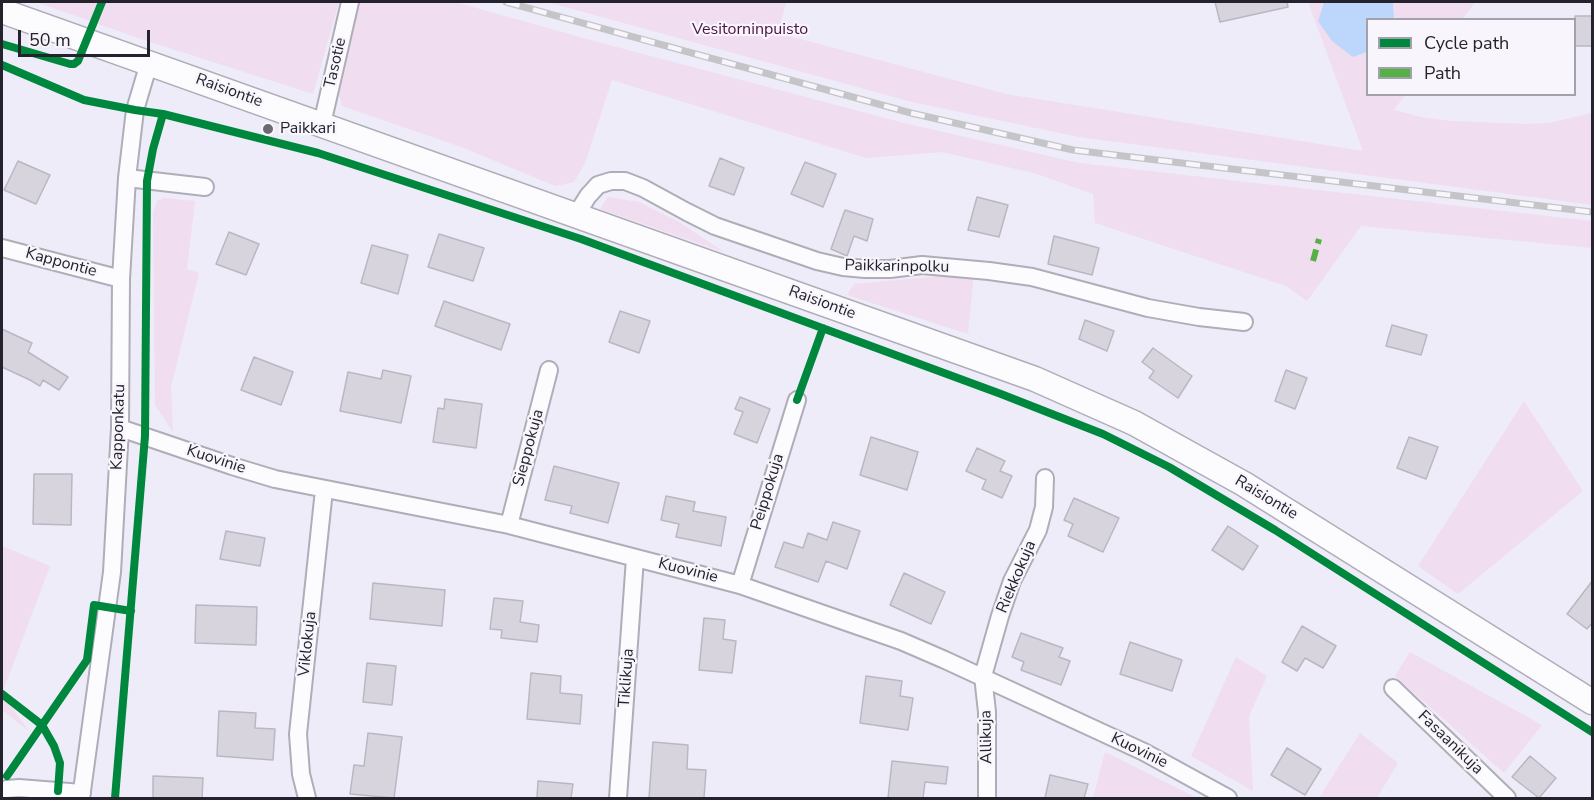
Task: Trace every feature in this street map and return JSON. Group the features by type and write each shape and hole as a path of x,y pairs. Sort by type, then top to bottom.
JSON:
{"main road":[{"name":"Raisiontie","path":"2,11 1026,375 1134,423 1244,483 1593,702"}],"street":[{"name":"Tasotie","path":"322,124 350,2"},
{"name":"Kapponkatu","path":"2,792 19,788 81,796 112,572 120,428 121,279 127,178 135,110 149,63"},
{"path":"127,178 205,187"},
{"name":"Paikkarinpolku","path":"576,215 598,185 611,181 625,181 715,226 817,261 843,267 890,269 922,265 990,271 1032,277 1148,308 1244,322"},
{"name":"Kappontie","path":"2,248 121,279"},
{"name":"Sieppokuja","path":"509,525 549,370"},
{"name":"Peippokuja","path":"740,585 797,400"},
{"name":"Kuovinie","path":"120,428 275,479 509,525 740,585 901,641 983,676 1144,752 1228,798"},
{"name":"Riekkokuja","path":"983,676 1012,581 1038,530 1044,507 1045,478"},
{"name":"Viklokuja","path":"307,798 301,774 298,734 324,490"},
{"name":"Tiklikuja","path":"618,798 635,558"},
{"name":"Allikuja","path":"983,676 987,724 987,798"},
{"name":"Fasaanikuja","path":"1393,688 1508,798"}],"green space":[{"path":"36,2 339,2 313,94 141,39"},
{"path":"358,2 455,2 904,123 1079,163 1592,221 1592,248 1361,226 1307,301 1286,286 1095,223 1093,194 1034,173 942,152 866,158 612,80 585,163 574,182 555,186 464,148 342,106 339,93"},
{"name":"Vesitorninpuisto","path":"547,2 786,2 778,33 1006,94 1363,151 1308,2 1324,2 1318,21 1353,57 1366,52 1366,96 1404,96 1394,110 1425,118 1452,121 1527,124 1549,123 1592,113 1592,205 1079,137 912,102"},
{"path":"1393,2 1475,2 1463,18 1394,18"},
{"path":"608,197 639,202 679,222 724,252 600,209"},
{"path":"164,198 195,201 187,269 199,273 171,387 173,432 155,405 153,213 157,201"},
{"path":"974,273 968,334 847,295 854,284"},
{"path":"1524,401 1583,491 1458,594 1418,566"},
{"path":"2,546 50,566 2,694"},
{"path":"1410,652 1542,725 1504,773 1395,676"},
{"path":"1236,657 1267,676 1249,716 1253,791 1191,756"},
{"path":"2,694 29,731 2,710"},
{"path":"1360,733 1398,763 1377,798 1319,798"},
{"path":"1105,752 1197,798 1093,798"}],"water":[{"path":"1324,2 1393,2 1394,18 1366,18 1366,52 1353,57 1332,41 1318,21"}],"building":[{"path":"1215,2 1287,2 1288,7 1220,22"},
{"path":"1575,16 1593,16 1593,46 1576,46"},
{"path":"720,158 744,168 734,195 709,186"},
{"path":"18,161 50,175 36,204 4,190"},
{"path":"805,162 836,174 823,207 791,194"},
{"path":"977,197 1008,205 999,237 968,230"},
{"path":"845,210 873,219 867,241 854,236 847,256 831,249"},
{"path":"229,232 259,244 246,275 216,264"},
{"path":"439,234 484,248 473,281 428,267"},
{"path":"1054,236 1099,248 1092,275 1048,264"},
{"path":"372,245 408,255 398,294 361,283"},
{"path":"444,301 510,324 501,350 435,326"},
{"path":"620,311 650,321 639,353 609,342"},
{"path":"1085,320 1114,331 1107,351 1079,339"},
{"path":"1392,325 1427,335 1421,355 1386,346"},
{"path":"2,329 32,343 28,352 68,377 59,390 43,380 40,386 2,367"},
{"path":"1153,348 1192,376 1178,398 1149,378 1154,371 1142,362"},
{"path":"254,357 293,372 281,405 241,390"},
{"path":"383,370 411,376 401,423 340,411 348,372 381,379"},
{"path":"1286,370 1307,378 1295,409 1275,401"},
{"path":"740,397 770,409 757,443 734,434 743,412 735,409"},
{"path":"445,399 482,404 476,448 433,442 438,408 444,409"},
{"path":"871,437 918,452 907,490 860,475"},
{"path":"1409,437 1438,447 1426,479 1397,468"},
{"path":"977,448 1005,461 1000,471 1012,476 1002,498 982,489 986,480 966,471"},
{"path":"554,466 619,483 608,523 570,513 572,506 545,500"},
{"path":"34,474 72,474 71,525 33,524"},
{"path":"666,496 695,502 693,511 726,517 721,546 676,537 679,524 661,520"},
{"path":"1074,498 1119,518 1103,552 1068,536 1073,524 1064,520"},
{"path":"833,522 860,531 847,569 826,561 818,582 775,567 784,542 803,548 808,533 827,540"},
{"path":"1228,526 1258,546 1243,570 1212,550"},
{"path":"226,531 265,538 260,566 220,559"},
{"path":"904,573 945,592 931,624 890,605"},
{"path":"1593,580 1593,622 1587,629 1567,614"},
{"path":"373,583 445,590 442,626 370,619"},
{"path":"494,598 523,601 520,622 539,625 537,642 501,638 502,630 490,629"},
{"path":"196,605 257,607 256,645 195,643"},
{"path":"704,618 725,620 723,639 736,641 732,673 699,670"},
{"path":"1302,626 1336,646 1323,668 1305,658 1297,671 1282,662"},
{"path":"1021,633 1063,648 1059,657 1070,661 1061,685 1021,670 1024,662 1012,657"},
{"path":"1130,642 1182,660 1172,691 1120,674"},
{"path":"367,663 396,666 392,705 363,702"},
{"path":"531,673 561,676 560,693 582,695 580,724 527,719"},
{"path":"866,676 902,681 900,696 913,698 908,730 860,723"},
{"path":"219,711 256,713 255,728 275,729 273,760 217,756"},
{"path":"368,733 402,737 394,798 350,794 354,765 364,766"},
{"path":"653,742 688,745 687,769 706,770 704,798 649,798"},
{"path":"1287,748 1321,769 1305,795 1271,775"},
{"path":"1530,756 1556,778 1539,798 1512,777"},
{"path":"892,761 948,767 946,784 925,782 923,798 888,798"},
{"path":"1050,775 1088,784 1084,798 1045,798"},
{"path":"153,776 203,778 202,798 153,798"},
{"path":"538,781 573,784 571,798 537,798"}],"railway":[{"path":"506,2 911,113 1073,150 1592,212"}],"marked path":[{"path":"1313,261 1319,239"}],"cycle path":[{"path":"2,44 74,64 78,61 102,2"},
{"path":"2,65 84,100 163,114 318,153 581,239 1103,434 1169,467 1275,530 1592,732"},
{"path":"115,798 145,436 147,181 163,114"},
{"path":"797,400 823,328"},
{"path":"7,776 87,660 94,605 131,611"},
{"path":"2,694 42,725 54,746 60,763 58,791"}],"place":[{"name":"Paikkari","path":"268,129"}]}
